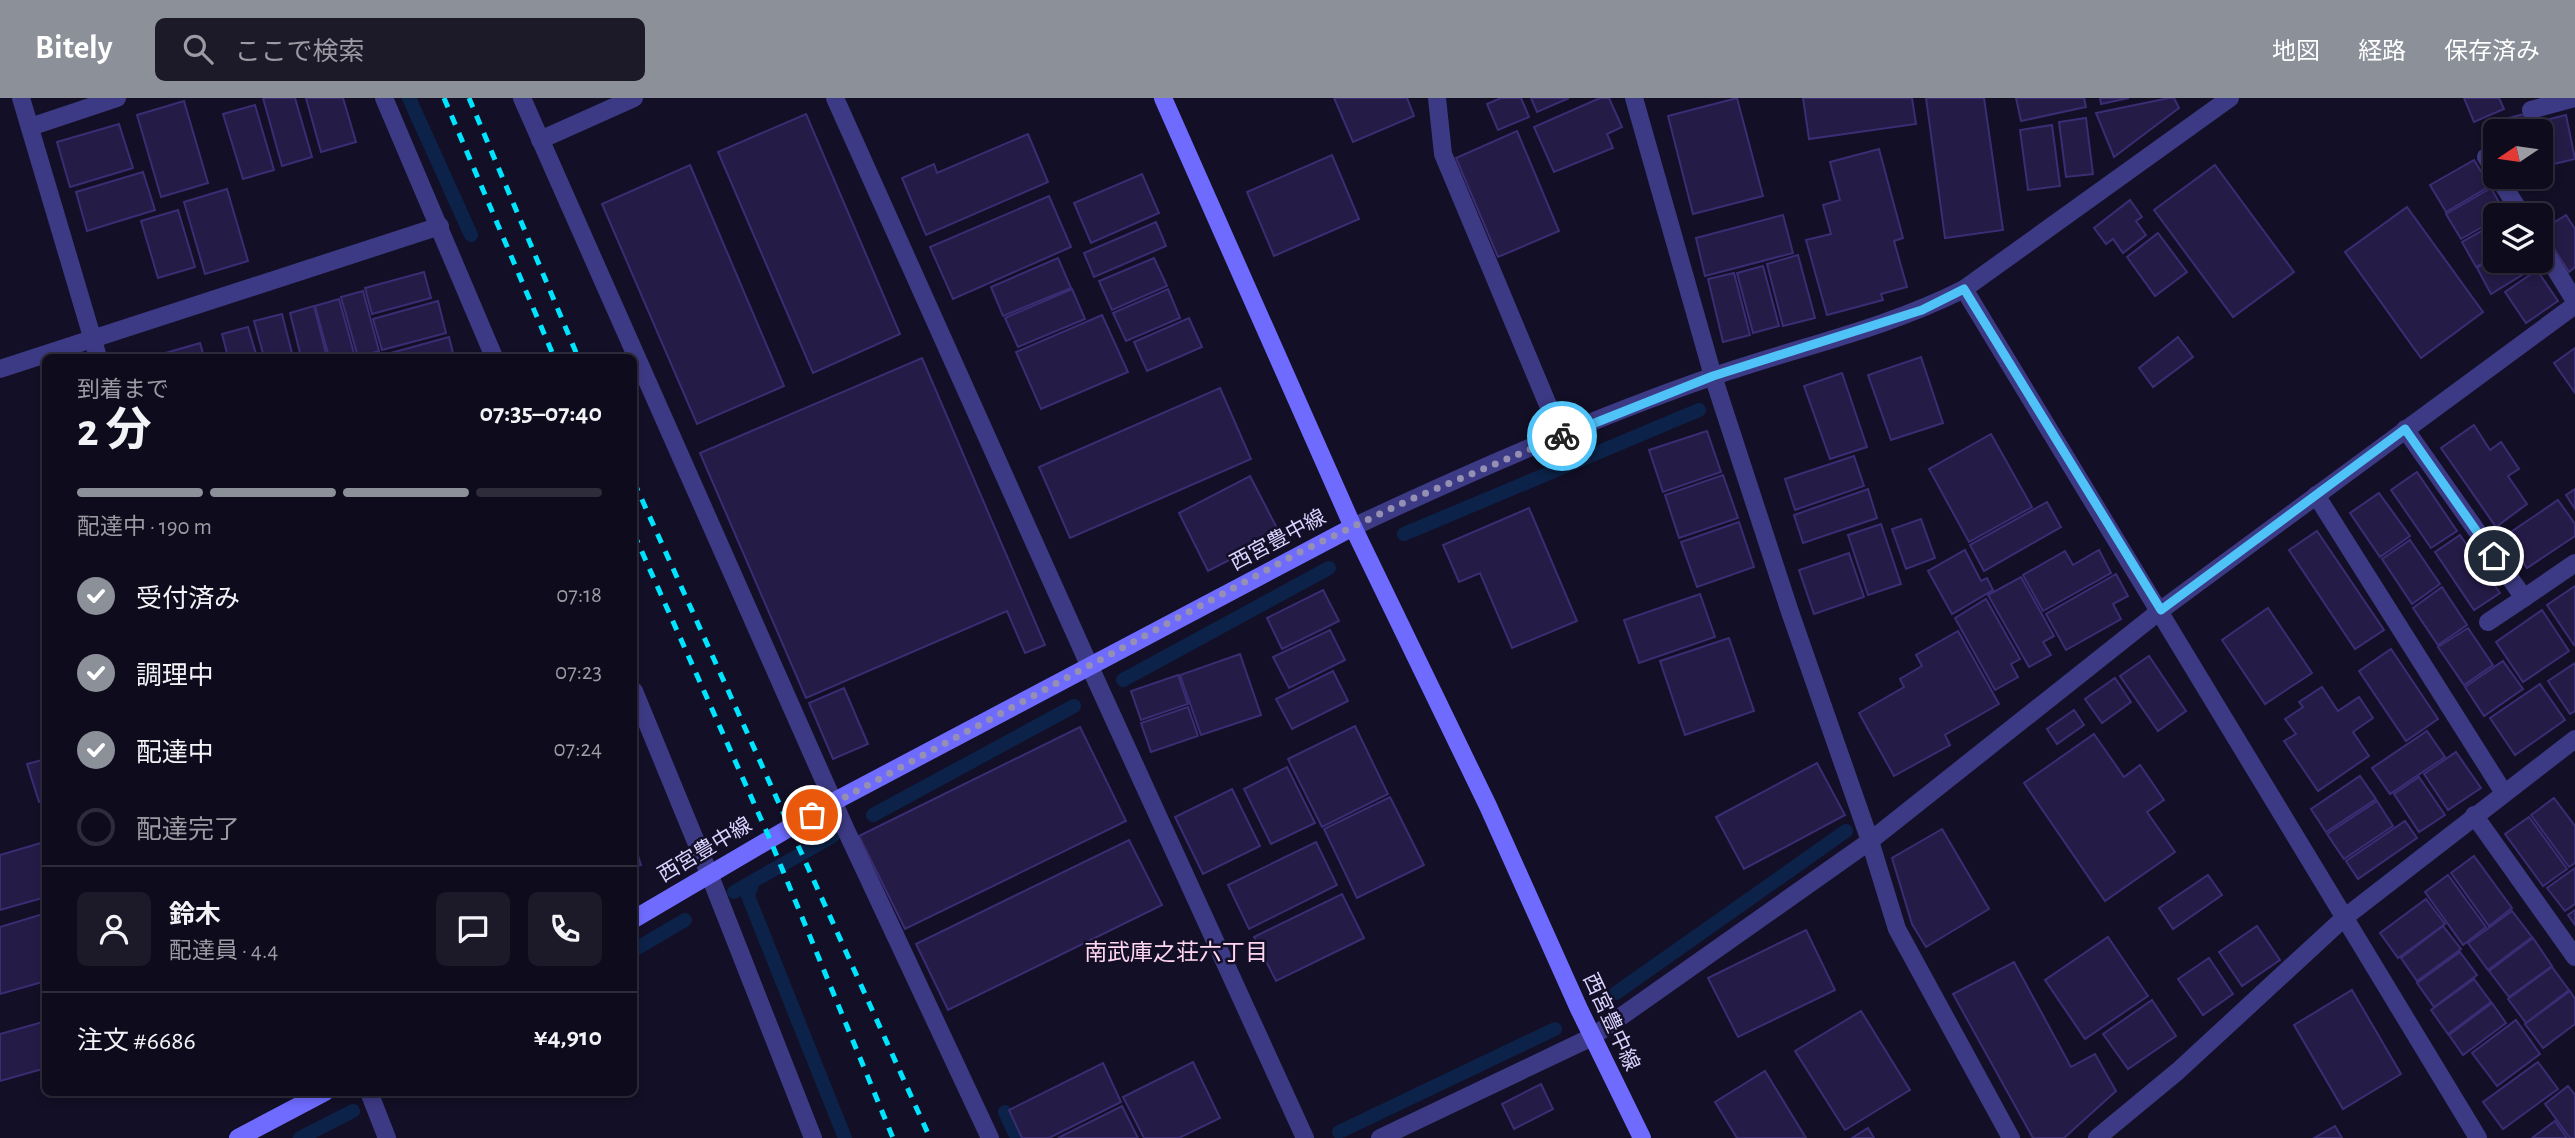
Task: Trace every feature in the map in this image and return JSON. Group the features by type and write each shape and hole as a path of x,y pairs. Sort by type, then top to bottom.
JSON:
{"main road":[{"path":"1163,98 1353,527"},
{"name":"西宮豊中線","path":"637,917 710,876 769,837 835,801 1353,527 1488,806 1592,1037 1642,1138"},
{"path":"238,1138 317,1096"}],"street":[{"path":"20,98 97,354"},
{"path":"30,127 117,98"},
{"path":"384,98 493,354"},
{"path":"522,98 636,354"},
{"path":"540,140 634,98"},
{"path":"835,98 1090,667 1306,1138"},
{"path":"1437,98 1443,154 1562,436"},
{"path":"1634,98 1713,376 1790,612 1870,841 1897,929 2011,1138"},
{"path":"1353,527 1562,436 1713,376 1922,310 1964,289 2230,98"},
{"path":"2530,110 2575,98"},
{"path":"46,354 440,226"},
{"path":"1380,1138 1592,1037 1870,841 2161,610 2575,303 2553,266"},
{"path":"1964,289 2161,610 2478,1138"},
{"path":"0,369 42,355"},
{"path":"637,357 835,801 990,1138"},
{"path":"2405,429 2524,598"},
{"path":"2316,495 2504,793"},
{"path":"2488,622 2575,562"},
{"path":"637,698 813,1138"},
{"path":"2097,1138 2178,1072 2344,918 2575,739"},
{"path":"2474,815 2575,957"},
{"path":"371,1096 387,1138"}],"building":[{"path":"263,98 295,98 312,157 282,166"},
{"path":"306,98 343,98 356,142 321,152"},
{"path":"1334,98 1407,98 1414,116 1353,142"},
{"path":"1501,98 1521,98 1529,117 1498,130 1487,104"},
{"path":"1531,98 1569,98 1537,112"},
{"path":"1600,98 1609,98 1622,127 1607,134 1613,148 1554,172 1534,127"},
{"path":"1737,98 1763,196 1693,214 1668,116"},
{"path":"1803,98 1912,98 1916,124 1809,139"},
{"path":"1926,98 1984,98 2003,230 1945,238"},
{"path":"2016,98 2084,98 2086,107 2021,121"},
{"path":"2100,98 2129,98 2101,104"},
{"path":"2174,98 2179,108 2114,157 2096,113"},
{"path":"2464,98 2499,98 2504,109 2474,122"},
{"path":"184,101 208,183 161,197 137,115"},
{"path":"255,105 274,170 243,179 223,114"},
{"path":"806,114 900,334 813,373 718,152"},
{"path":"2524,114 2525,119 2505,119"},
{"path":"2566,115 2575,159 2553,164 2553,119 2550,119"},
{"path":"2086,118 2093,174 2066,177 2059,122"},
{"path":"119,124 133,168 70,187 57,142"},
{"path":"2052,125 2060,186 2028,190 2020,130"},
{"path":"1517,131 1559,231 1498,257 1456,158"},
{"path":"1028,134 1048,182 926,235 902,178 934,164 937,173"},
{"path":"1879,149 1903,238 1894,241 1907,287 1881,294 1883,300 1827,315 1806,240 1831,234 1823,205 1840,200 1830,162"},
{"path":"1332,155 1359,219 1274,256 1247,192"},
{"path":"2474,160 2483,175 2485,189 2446,212 2430,185"},
{"path":"690,165 784,386 697,424 602,204"},
{"path":"2215,165 2294,272 2233,317 2154,210"},
{"path":"143,172 155,210 87,231 76,192"},
{"path":"1142,174 1159,213 1091,243 1074,203"},
{"path":"227,189 248,261 205,274 184,202"},
{"path":"2489,189 2499,203 2483,203 2483,226 2461,239 2446,214"},
{"path":"1049,196 1071,247 953,299 930,247"},
{"path":"2130,200 2142,217 2136,221 2146,235 2123,253 2113,239 2106,244 2094,228"},
{"path":"2407,207 2483,312 2421,358 2345,252"},
{"path":"178,210 195,267 158,278 141,221"},
{"path":"1783,215 1793,253 1705,276 1696,238"},
{"path":"2566,215 2575,229 2575,267 2569,272 2553,247 2553,223"},
{"path":"1156,222 1166,246 1094,277 1084,253"},
{"path":"2483,230 2483,263 2476,267 2462,242"},
{"path":"2158,233 2187,272 2155,296 2127,257"},
{"path":"1798,255 1815,318 1783,326 1767,264"},
{"path":"1058,258 1071,288 1003,316 991,287"},
{"path":"1154,258 1167,286 1112,310 1099,281"},
{"path":"2483,265 2483,273 2525,273 2491,294 2477,268"},
{"path":"1763,266 1779,326 1753,333 1737,273"},
{"path":"424,272 431,298 372,314 365,288"},
{"path":"1734,273 1750,335 1723,342 1708,279"},
{"path":"2533,273 2539,273 2558,301 2526,323 2505,292"},
{"path":"1072,289 1085,319 1018,347 1005,318"},
{"path":"1168,289 1180,318 1126,341 1113,313"},
{"path":"363,291 379,351 357,354 341,297"},
{"path":"339,299 354,354 328,354 315,306"},
{"path":"438,301 446,333 382,350 373,319"},
{"path":"314,306 326,354 300,354 290,313"},
{"path":"282,314 292,354 263,354 254,321"},
{"path":"1102,315 1128,372 1041,409 1016,352"},
{"path":"1189,318 1202,347 1147,371 1134,342"},
{"path":"248,327 256,354 227,354 222,334"},
{"path":"449,337 453,354 387,354"},
{"path":"2178,337 2193,357 2153,387 2139,368"},
{"path":"200,343 203,354 162,354"},
{"path":"2575,348 2575,393 2554,363"},
{"path":"1921,357 1943,423 1891,440 1868,375"},
{"path":"922,358 1045,645 1025,653 1007,611 806,698 700,453"},
{"path":"1842,373 1867,447 1830,459 1804,386"},
{"path":"1220,388 1251,459 1070,538 1039,467"},
{"path":"2474,425 2490,450 2501,442 2519,469 2508,476 2527,504 2496,527 2441,448"},
{"path":"1707,431 1721,472 1663,492 1649,450"},
{"path":"1991,434 2032,507 1969,542 1929,469"},
{"path":"1854,456 1864,486 1795,510 1785,479"},
{"path":"2417,472 2457,531 2431,548 2391,490"},
{"path":"1723,475 1738,518 1679,538 1665,495"},
{"path":"1250,476 1280,534 1208,571 1179,513"},
{"path":"1868,489 1877,518 1803,543 1794,515"},
{"path":"2575,489 2575,509 2566,495"},
{"path":"2379,493 2410,536 2380,557 2350,513"},
{"path":"2558,500 2575,524 2575,536 2527,568 2505,536"},
{"path":"2047,502 2061,527 1984,571 1970,545"},
{"path":"1529,508 1577,621 1512,648 1480,573 1459,582 1443,545"},
{"path":"1921,519 1935,558 1906,569 1892,529"},
{"path":"1739,522 1754,567 1697,587 1681,542"},
{"path":"1881,524 1901,584 1868,595 1848,535"},
{"path":"2317,531 2384,630 2355,649 2289,550"},
{"path":"2460,535 2500,593 2474,610 2435,552"},
{"path":"2410,540 2440,584 2412,604 2382,559"},
{"path":"1965,550 1981,581 1987,578 1993,590 1952,614 1928,571"},
{"path":"2099,550 2111,573 2043,611 2023,575 2065,551 2073,565"},
{"path":"1849,553 1864,597 1814,614 1799,570"},
{"path":"2116,574 2128,596 2113,604 2121,619 2066,650 2046,614"},
{"path":"2021,577 2054,636 2043,642 2051,655 2029,667 1988,595"},
{"path":"2575,586 2575,644 2574,645 2547,605"},
{"path":"2442,587 2467,625 2438,645 2413,608"},
{"path":"1323,590 1339,621 1282,649 1267,618"},
{"path":"1700,594 1715,637 1639,663 1624,620"},
{"path":"1986,599 2020,659 2011,664 2018,677 1995,690 1955,618"},
{"path":"2268,608 2312,673 2265,704 2222,640"},
{"path":"2542,610 2569,651 2523,682 2496,642"},
{"path":"2468,628 2493,665 2464,685 2438,647"},
{"path":"1330,630 1345,660 1289,688 1273,657"},
{"path":"1958,631 1999,704 1945,735 1950,745 1894,776 1859,713 1904,687 1900,679 1922,666 1916,655"},
{"path":"1729,638 1754,711 1685,735 1660,661"},
{"path":"2391,649 2438,719 2406,741 2359,671"},
{"path":"1240,654 1261,715 1201,735 1180,675"},
{"path":"2149,656 2186,711 2158,731 2120,676"},
{"path":"2503,661 2523,689 2484,716 2465,687"},
{"path":"2575,663 2575,711 2570,714 2548,681"},
{"path":"1333,671 1348,701 1292,729 1276,699"},
{"path":"1178,675 1188,704 1141,720 1131,691"},
{"path":"2115,678 2131,702 2102,723 2085,699"},
{"path":"2540,684 2565,720 2515,755 2490,718"},
{"path":"2322,687 2338,711 2359,697 2373,718 2353,732 2369,756 2318,791 2284,741 2296,734 2285,719 2303,707 2299,702"},
{"path":"844,688 868,744 833,759 809,703"},
{"path":"1188,707 1198,736 1151,752 1141,723"},
{"path":"2074,710 2084,725 2057,744 2047,729"},
{"path":"1355,726 1388,794 1322,827 1288,759"},
{"path":"1080,727 1126,821 905,929 859,836"},
{"path":"2427,731 2445,757 2390,794 2372,768"},
{"path":"2094,734 2124,777 2140,765 2164,800 2147,812 2175,852 2105,901 2024,783"},
{"path":"2456,752 2481,788 2448,810 2424,774"},
{"path":"42,760 42,801 39,802 27,764"},
{"path":"1817,763 1845,815 1744,869 1716,817"},
{"path":"1287,767 1315,823 1271,844 1244,789"},
{"path":"2360,776 2376,799 2326,832 2311,809"},
{"path":"2419,777 2445,815 2419,832 2394,794"},
{"path":"1232,789 1260,846 1203,874 1175,817"},
{"path":"1390,797 1424,865 1357,898 1324,829"},
{"path":"2554,798 2575,826 2575,863 2569,867 2531,815"},
{"path":"2377,801 2393,826 2344,859 2327,834"},
{"path":"2529,817 2567,869 2543,886 2505,834"},
{"path":"2405,821 2417,838 2358,879 2346,861"},
{"path":"1942,829 1989,909 1926,947 1912,924 1892,858"},
{"path":"1129,840 1162,905 948,1010 916,944"},
{"path":"1316,842 1337,885 1249,929 1228,885"},
{"path":"42,843 42,898 0,910 0,855"},
{"path":"2474,856 2512,908 2489,926 2451,873"},
{"path":"2575,868 2575,904 2565,911 2547,888"},
{"path":"2208,875 2222,895 2173,929 2159,908"},
{"path":"2448,875 2486,927 2463,945 2425,892"},
{"path":"1342,894 1364,938 1276,981 1254,937"},
{"path":"2426,899 2445,924 2398,958 2380,933"},
{"path":"2575,910 2575,925 2568,915"},
{"path":"2512,911 2532,937 2488,970 2468,943"},
{"path":"42,914 42,982 0,994 0,927"},
{"path":"2257,926 2280,960 2242,986 2219,952"},
{"path":"2443,926 2461,949 2417,981 2401,958"},
{"path":"1806,930 1835,990 1738,1037 1708,978"},
{"path":"2108,937 2148,996 2085,1039 2045,980"},
{"path":"2533,938 2552,966 2509,997 2489,971"},
{"path":"2460,952 2477,975 2434,1007 2417,983"},
{"path":"2209,958 2233,994 2203,1015 2178,979"},
{"path":"2014,962 2071,1067 2095,1054 2116,1091 2064,1138 2033,1138 1953,994"},
{"path":"2552,967 2569,990 2526,1023 2508,999"},
{"path":"2474,979 2491,1002 2448,1034 2431,1010"},
{"path":"2352,990 2401,1074 2343,1109 2294,1025"},
{"path":"2570,991 2575,999 2575,1024 2543,1048 2525,1024"},
{"path":"2152,1000 2176,1036 2128,1069 2103,1034"},
{"path":"2492,1003 2506,1023 2463,1055 2449,1035"},
{"path":"1861,1011 1910,1090 1845,1130 1795,1051"},
{"path":"2516,1020 2540,1054 2497,1086 2472,1053"},
{"path":"42,1022 42,1069 0,1081 0,1034"},
{"path":"1193,1062 1220,1118 1179,1138 1144,1138 1123,1097"},
{"path":"2538,1062 2558,1089 2503,1129 2483,1102"},
{"path":"1103,1063 1121,1102 1049,1138 1022,1138 1009,1110"},
{"path":"1765,1071 1806,1138 1737,1138 1715,1102"},
{"path":"1541,1084 1553,1109 1514,1129 1502,1104"},
{"path":"2568,1086 2575,1095 2575,1138 2570,1138 2545,1104"},
{"path":"1122,1106 1138,1138 1058,1138"},
{"path":"2555,1121 2567,1138 2532,1138"},
{"path":"2335,1126 2342,1138 2314,1138"},
{"path":"1868,1128 1874,1138 1852,1138"}],"waterway":[{"path":"409,98 471,235"},
{"path":"1404,534 1699,410"},
{"path":"1123,680 1329,568"},
{"path":"873,815 1074,706"},
{"path":"1616,993 1846,831"},
{"path":"734,892 833,836"},
{"path":"753,882 748,896 845,1138"},
{"path":"637,948 685,920"},
{"path":"1339,1132 1555,1029"},
{"path":"300,1138 353,1111"},
{"path":"1005,1112 1017,1138"}],"railway":[{"path":"444,98 553,354"},
{"path":"469,98 577,354"},
{"path":"637,489 930,1138"},
{"path":"637,541 769,837 893,1138"}],"way so far":[{"path":"812,815 1304,550 1407,501 1562,436"}],"district":[{"name":"南武庫之荘六丁目","path":"1176,953"}],"route":[{"path":"1562,436 1713,376 1922,310 1964,289 2161,610 2405,429 2494,556"}]}
